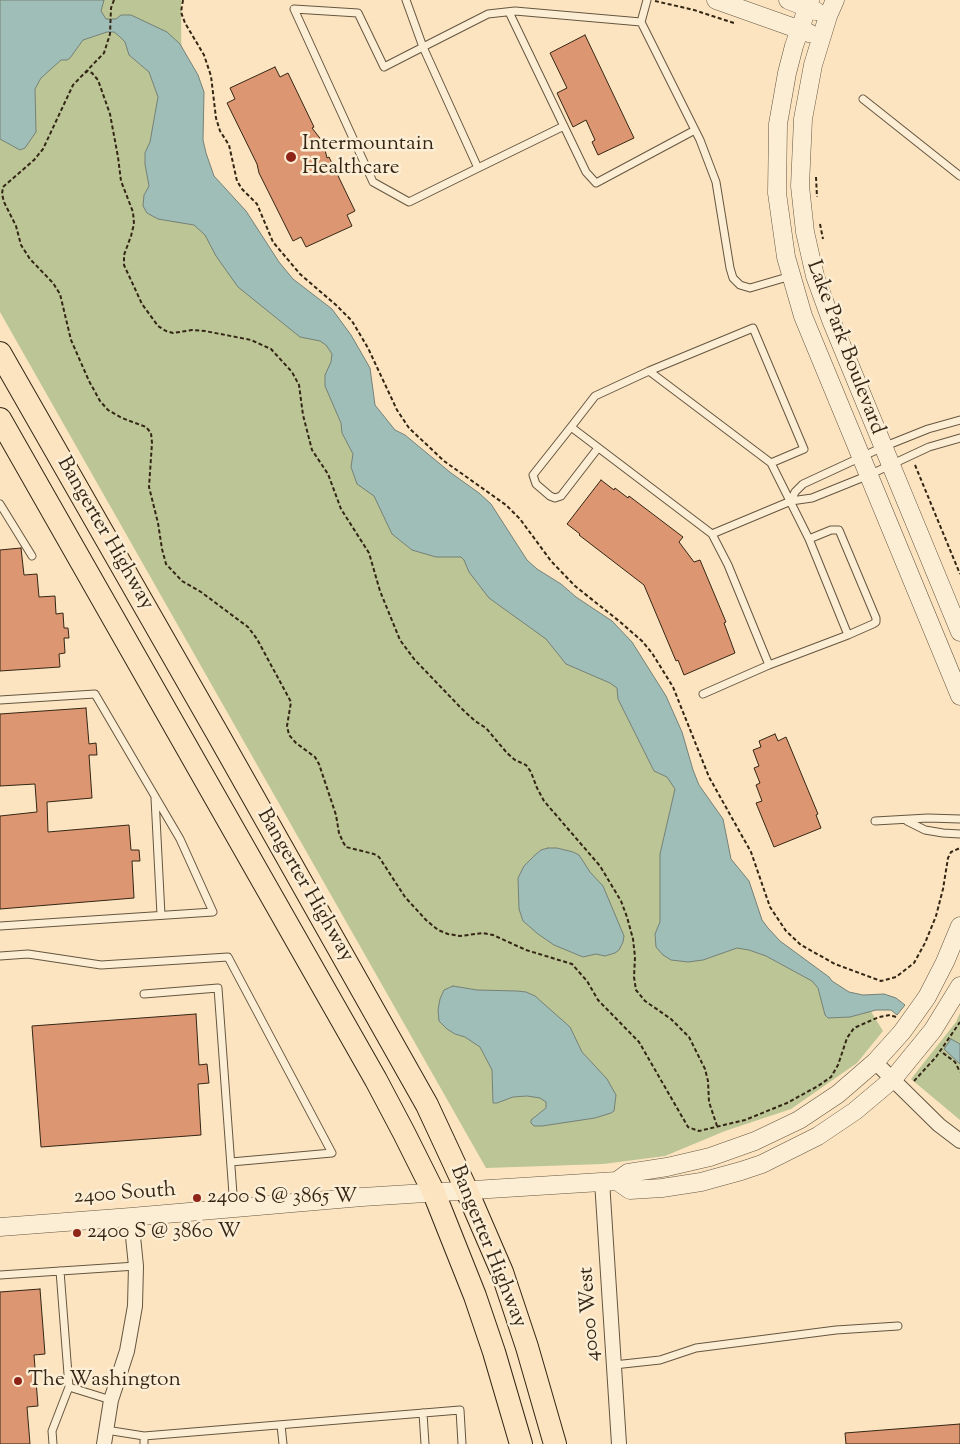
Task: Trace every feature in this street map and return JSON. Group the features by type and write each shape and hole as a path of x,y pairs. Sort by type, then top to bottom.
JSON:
{"highway":[{"name":"Bangerter Highway","path":"0,353 427,1105 467,1191 510,1295 555,1444"},
{"name":"Bangerter Highway","path":"0,418 376,1080 404,1133 434,1193 475,1296 494,1352 521,1444"}],"street":[{"path":"716,0 821,37"},
{"path":"788,0 832,8"},
{"name":"Lake Park Boulevard","path":"808,4 799,29 782,99 777,156 780,217 791,276 803,316 960,696"},
{"name":"Lake Park Boulevard","path":"832,8 821,37 809,82 801,138 800,186 805,232 822,297 960,632"},
{"path":"434,1193 610,1181 628,1173 667,1168 710,1157 733,1150 778,1131 819,1108 856,1080 902,1032 927,997 945,962 960,926"},
{"path":"610,1181 630,1190 662,1188 701,1182 755,1166 800,1146 830,1129 862,1106 892,1079 933,1030 960,986"},
{"path":"875,1062 939,1125 960,1141"},
{"name":"4000 West","path":"610,1181 614,1365 619,1444"},
{"name":"2400 South","path":"0,1227 362,1197 434,1193"},
{"path":"104,1444 111,1400 133,1326 136,1266 131,1217"}],"lane":[{"path":"406,0 423,47 478,168"},
{"path":"647,0 641,22 695,130 718,189 733,278 740,285 750,288 791,276"},
{"path":"564,126 409,202 373,182 294,9 358,13 384,67 488,14 516,11 641,22"},
{"path":"509,12 586,172 596,183 695,130"},
{"path":"863,99 960,176"},
{"path":"598,448 561,496 555,498 550,496 536,484 533,475 595,396 648,371 753,328 804,449 771,462"},
{"path":"648,371 771,462 809,539 848,635"},
{"path":"791,501 795,492 803,484 883,447 938,425 960,420"},
{"path":"571,427 712,534 728,565 769,665"},
{"path":"712,534 791,501 812,498 869,475 929,447 960,438"},
{"path":"0,504 32,556"},
{"path":"703,694 876,622 839,530 831,530 809,539"},
{"path":"0,700 95,694 180,838 213,912 0,926"},
{"path":"155,795 160,915"},
{"path":"875,821 907,821 928,818 960,819"},
{"path":"907,821 925,830 960,834"},
{"path":"0,956 28,954 101,965 228,957 332,1153 231,1162"},
{"path":"144,994 218,988 234,1208"},
{"path":"0,1275 136,1266"},
{"path":"53,1444 52,1431 69,1387 60,1271"},
{"path":"614,1365 660,1360 696,1348 836,1330 898,1326"},
{"path":"69,1387 111,1400"},
{"path":"106,1430 144,1440 281,1425 460,1410 462,1444"},
{"path":"423,1413 424,1444"},
{"path":"281,1425 282,1444"}],"path":[{"path":"114,0 111,8 110,34 104,53 73,85 42,149 34,160 3,188 4,202 16,226 21,244 30,259 53,283 60,294 71,340 100,401 108,410 122,418 146,427 151,433 149,486 166,564 182,581 201,592 248,627 257,639 291,702 287,726 289,735 315,757 336,815 339,833 346,847 379,857 405,897 438,930 460,936 493,935 526,950 572,964 587,981 598,1000 639,1042 688,1127 699,1131 745,1120 786,1103 818,1086 831,1077 838,1065 847,1038 854,1028 879,1017 890,1015 896,1017"},
{"path":"183,0 181,12 185,23 204,55 211,76 216,118 220,131 229,145 237,181 257,204 273,242 300,274 336,305 352,322 368,348 397,410 410,428 444,461 506,505 520,519 551,561 576,586 637,636 652,653 673,687 709,777 747,844 770,907 786,931 801,945 835,964 881,981 896,976 914,963 925,943 941,898 948,858 952,852 960,848"},
{"path":"653,0 694,10 737,24"},
{"path":"81,75 88,71 92,72 98,80 110,114 121,181 133,212 134,224 124,256 124,265 142,304 158,326 166,331 173,333 199,331 250,340 271,349 292,372 299,385 303,415 312,450 328,474 341,509 369,554 380,591 400,640 414,659 461,708 486,728 507,753 515,760 526,765 544,801 600,866 621,901 628,917 635,957 634,977 636,990 645,1001 671,1019 689,1037 705,1070 709,1102 717,1127"},
{"path":"816,173 817,199"},
{"path":"819,216 823,242"},
{"path":"914,464 960,574"},
{"path":"917,1078 936,1057 960,1022"},
{"path":"943,1053 954,1062 960,1072"}],"green space":[{"path":"0,0 181,0 182,147 315,321 383,434 625,669 762,943 870,1010 883,1031 857,1063 791,1109 725,1131 665,1156 603,1164 486,1168 0,312"},
{"path":"960,1013 960,1120 911,1079 956,1022"}],"water":[{"path":"0,0 104,0 101,11 106,19 116,19 121,15 131,15 167,32 180,44 198,75 204,92 203,140 214,176 246,211 279,262 293,279 332,309 351,335 370,368 375,405 395,430 405,435 491,504 527,560 612,621 632,642 666,696 682,732 699,785 723,819 731,859 749,881 762,920 768,928 780,941 849,992 863,995 884,994 896,998 905,1005 897,1015 891,1010 876,1010 850,1017 828,1018 825,1015 818,988 812,981 766,956 749,950 737,948 703,960 688,962 671,960 663,955 656,947 655,934 660,922 660,854 675,789 667,777 654,771 618,699 617,688 610,683 566,664 546,639 489,598 469,572 461,557 436,557 412,550 392,534 374,496 357,484 351,467 353,454 342,433 341,423 325,386 325,375 331,362 332,354 326,345 320,341 300,337 238,287 216,256 205,235 194,225 158,219 147,213 143,206 144,195 149,186 145,153 150,142 158,97 149,72 129,55 125,42 119,36 114,32 107,32 83,40 70,58 61,60 41,78 35,89 36,132 25,148 20,150 0,139"},
{"path":"557,848 579,855 590,872 603,886 624,936 619,950 615,953 605,956 596,954 583,957 554,945 523,921 519,909 518,878 524,866 535,855 541,850"},
{"path":"453,986 477,990 526,992 535,996 570,1027 582,1052 607,1079 616,1095 614,1111 595,1118 534,1126 531,1120 546,1108 546,1102 540,1098 527,1096 513,1097 493,1103 492,1070 480,1047 465,1037 447,1029 439,1021 440,999 444,990"},
{"path":"951,1039 960,1044 960,1064 944,1049"}],"building":[{"path":"585,35 634,138 598,155 592,142 595,140 586,120 573,127 557,93 567,88 550,53"},
{"name":"Intermountain Healthcare","path":"275,67 280,77 288,73 314,127 312,128 323,142 327,158 329,157 355,211 347,215 352,226 306,247 301,237 293,241 227,103 235,99 230,88"},
{"path":"601,480 628,498 629,496 683,537 679,542 694,562 700,560 726,622 724,623 735,653 684,675 678,660 676,661 644,585 567,524"},
{"path":"21,548 24,575 37,574 39,597 55,596 56,614 63,613 64,628 68,628 69,638 64,638 65,653 59,654 60,667 0,671 0,550"},
{"path":"86,708 89,744 96,743 97,755 89,755 92,798 47,802 48,832 129,825 131,850 139,850 140,861 132,861 134,898 0,909 0,816 37,812 35,784 0,786 0,714"},
{"path":"775,734 778,741 786,737 818,814 816,815 821,828 774,847 756,803 762,801 756,785 760,783 754,768 759,766 753,750 761,747 759,741"},
{"path":"196,1014 199,1065 207,1064 209,1083 198,1084 201,1135 41,1147 32,1026"},
{"name":"The Washington","path":"40,1289 45,1354 34,1355 38,1406 27,1407 30,1444 0,1444 0,1292"},
{"path":"960,1424 960,1444 846,1444 845,1433"}],"place":[{"name":"Intermountain Healthcare","path":"291,157"},
{"name":"2400 S @ 3865 W","path":"197,1198"},
{"name":"2400 S @ 3860 W","path":"77,1233"},
{"name":"The Washington","path":"18,1381"}]}
